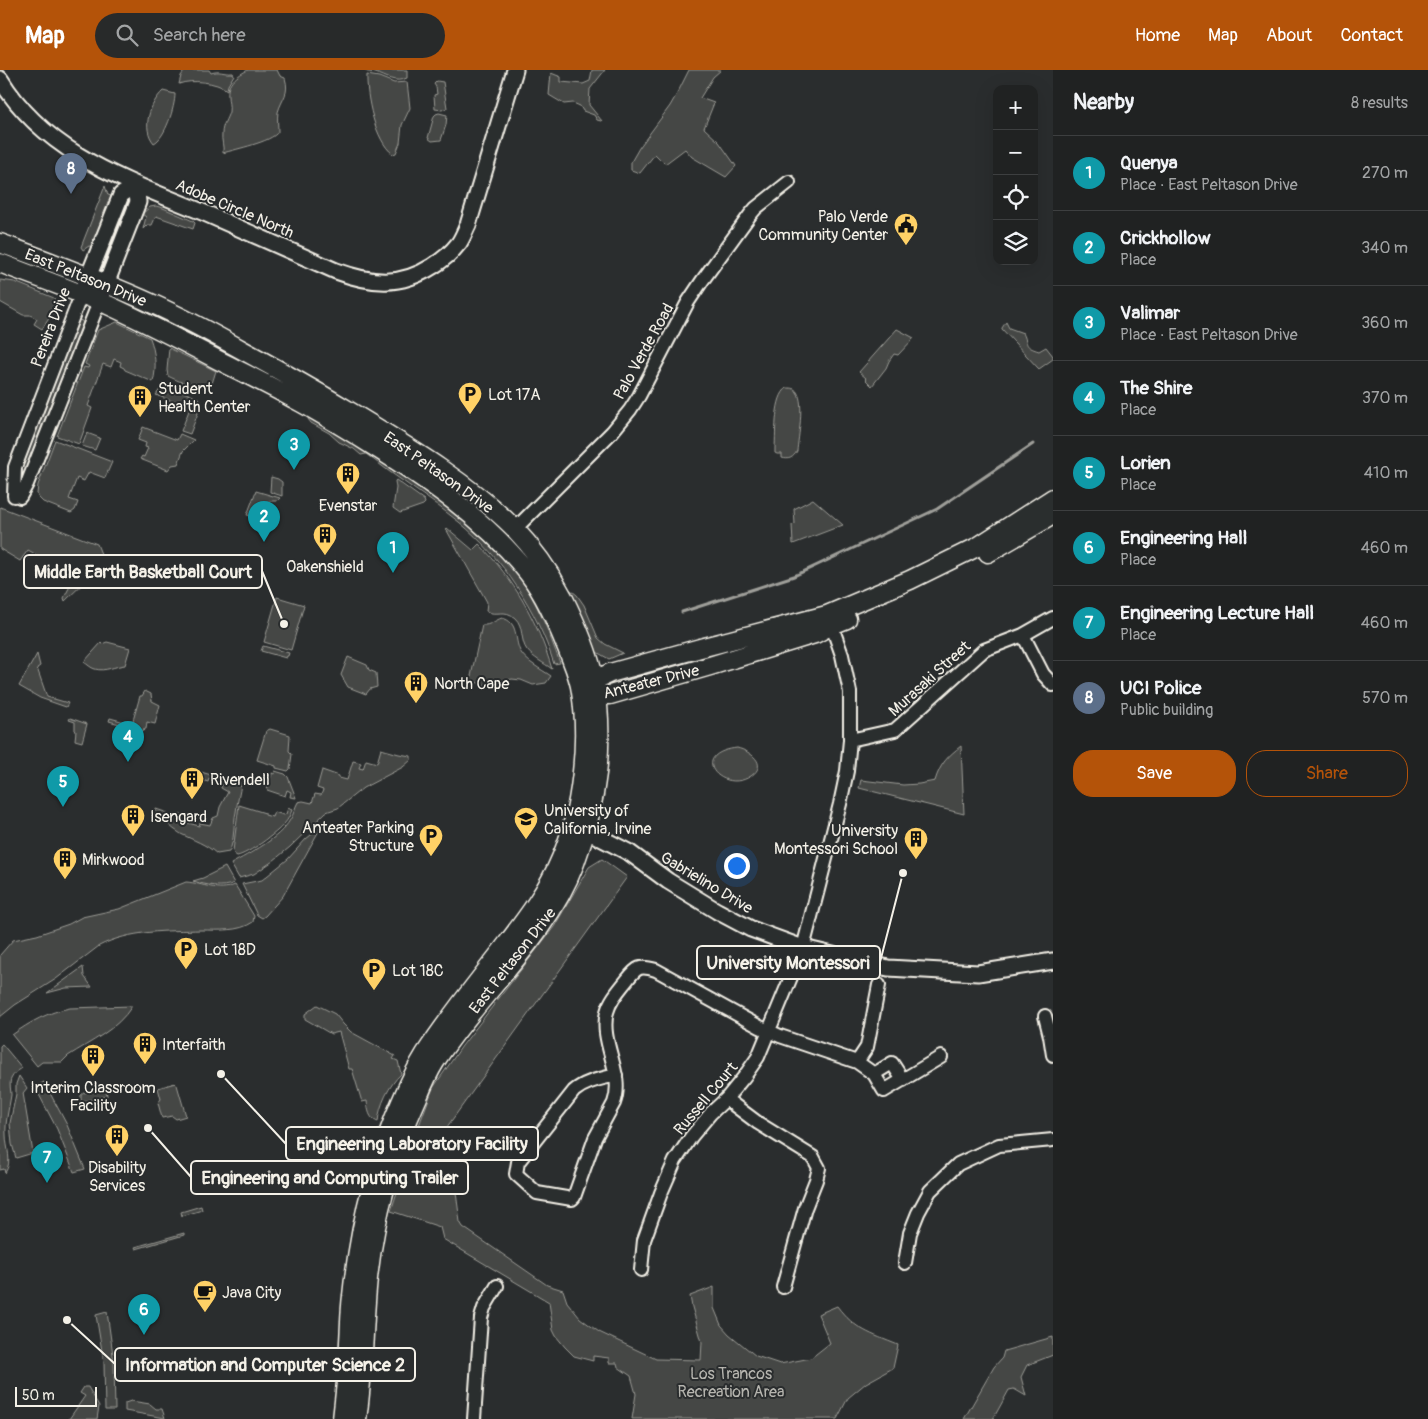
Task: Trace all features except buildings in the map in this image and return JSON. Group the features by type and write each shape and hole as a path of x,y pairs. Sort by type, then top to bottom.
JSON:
{"main road":[{"name":"East Peltason Drive","path":"0,242 88,276 180,316 307,386 392,437 458,482 486,503 515,529 552,575 576,622 590,663 590,688 581,772 572,828 562,858 548,887 532,912 449,1019 424,1056 416,1069 385,1142 365,1211 356,1257 342,1419"},
{"name":"East Peltason Drive","path":"0,263 99,302 166,333 292,398 392,458 453,500 498,538 531,577 546,602 575,668 590,688 599,715 598,773 592,805 576,863 551,912 529,943 475,1007 435,1062 415,1102 399,1142 372,1244 367,1282 361,1388 357,1419"},
{"name":"Anteater Drive","path":"590,688 610,695 815,634 830,620 977,547 1053,498"},
{"path":"1000,546 1013,532 1053,505"},
{"name":"Anteater Drive","path":"830,620 879,606 952,573 1053,515"}],"street":[{"name":"Adobe Circle North","path":"0,79 23,110 46,133 88,162 136,185 336,271 354,278 388,282 400,281 422,274 444,259 460,242 468,225 515,70"},
{"name":"Palo Verde Road","path":"515,529 612,432 630,410 688,302 702,280 756,208 789,182"},
{"name":"Pereira Drive","path":"136,185 138,202 27,484 17,496 15,467 88,276 121,194 136,185"},
{"name":"Murasaki Street","path":"850,740 895,730 984,650 1023,635 1053,618"},
{"name":"Russell Court","path":"641,1270 644,1240 675,1161 691,1137 711,1112 726,1099 758,1057 803,948 840,804 847,771 850,740 850,692 842,655 830,620"},
{"path":"1023,635 1043,674 1053,685"},
{"name":"Gabrielino Drive","path":"585,832 598,836 630,853 668,881 717,912 751,929 803,948 888,968 978,973 1053,961"},
{"path":"616,1075 592,1081 574,1091 518,1162 516,1174 537,1193 572,1199 574,1197 595,1138 614,1103 618,1089 616,1075 605,1026 607,1011 614,997 633,972 639,968 647,967 656,970 769,1031 790,1040 857,1062 874,1074 884,1091 941,1057"},
{"path":"857,1062 867,1048 879,984"},
{"path":"1045,1016 1053,1055"},
{"path":"874,1074 892,1063 902,1080"},
{"path":"726,1099 758,1123 813,1156 819,1168 800,1225 783,1287"},
{"path":"904,1263 910,1233 930,1191 958,1164 999,1145 1053,1140"},
{"path":"474,1419 481,1318 484,1308 497,1286"}],"green space":[{"path":"185,70 209,70 211,73 233,73 234,75 227,90 223,87 204,82 184,82 179,84"},
{"path":"248,70 277,70 280,76 285,78 287,88 278,112 278,132 261,142 223,153 222,131 229,112 229,87 237,77"},
{"path":"364,70 407,70 407,78 394,80"},
{"path":"592,70 605,70 590,89 589,105 602,121 597,120 594,115 583,111 580,106 573,103 564,104 549,95 551,73 561,77 561,82 583,84 590,81"},
{"path":"689,70 721,70 713,77 700,98 714,103 704,128 719,142 736,166 726,177 692,157 685,149 665,164 655,154 640,173 631,170 631,162 639,148 670,106"},
{"path":"367,75 394,83 407,82 410,108 402,125 400,143 396,153 393,154 387,148 377,129 370,106"},
{"path":"437,81 443,82 447,108 442,110 435,109 434,95 437,94 434,84"},
{"path":"163,91 175,94 175,100 165,129 154,143 148,130 149,116 154,102"},
{"path":"439,113 447,115 446,125 441,140 432,141 428,138 434,116"},
{"path":"105,186 108,195 111,196 110,200 92,247 89,246 83,250 81,247"},
{"path":"156,206 193,221 195,223 193,229 156,216 152,225 147,225 143,229 146,217 142,214 150,207"},
{"path":"0,280 15,282 54,298 58,305 42,329 34,324 37,319 30,315 23,315 0,302"},
{"path":"79,320 83,324 28,469 21,466"},
{"path":"117,322 150,338 155,360 153,382 125,370 120,366 121,362 114,359 111,367 103,364 88,406 92,408 79,444 57,436 84,367 88,368 89,366 85,364 98,330"},
{"path":"1006,322 1009,328 1023,333 1028,346 1039,351 1046,347 1053,356 1053,359 1039,369 1002,329"},
{"path":"897,329 914,338 898,355 894,354 872,386 859,372"},
{"path":"169,348 216,371 210,386 195,387 168,376"},
{"path":"169,386 201,401 190,434 181,431 190,408 156,395 161,388"},
{"path":"787,388 794,389 797,392 801,404 797,451 789,459 782,458 782,454 775,453 778,407 780,399"},
{"path":"311,416 430,495 484,539 519,577 532,597 560,663 554,664 538,624 517,586 475,536 448,513 366,454 361,455 311,423 308,419"},
{"path":"143,427 177,440 180,434 194,440 183,451 178,464 172,465 168,470 140,459 142,456 144,457 148,448 145,447 146,443 138,440"},
{"path":"87,433 100,438 95,450 82,446"},
{"path":"55,440 112,462 105,478 89,472 84,481 77,478 69,499 78,502 75,510 71,513 43,502 37,494 38,485"},
{"path":"271,477 282,482 282,496 270,492"},
{"path":"396,480 424,500 425,503 400,513 393,508"},
{"path":"256,491 280,498 277,501 269,501 257,517 247,515"},
{"path":"813,499 843,525 793,544 792,525 795,524 794,509"},
{"path":"0,507 97,544 101,554 94,573 65,601 64,598 70,586 69,578 41,557 28,550 20,561 0,549"},
{"path":"447,528 473,550 479,544 492,557 514,587 532,618 552,669 529,653 523,642 520,625 515,618 504,613 490,613 486,611 487,602"},
{"path":"567,587 577,595 584,605 598,638 605,644 623,653 609,659 593,650"},
{"path":"277,597 304,605 291,650 264,642"},
{"path":"502,618 514,627 518,646 523,655 551,676 546,683 533,685 521,680 512,679 495,687 470,681 482,625 490,624"},
{"path":"107,642 130,648 125,665 99,670 92,668 84,662 101,643"},
{"path":"263,646 289,653 288,656 286,658 261,651"},
{"path":"37,654 40,666 37,668 47,697 68,703 66,707 40,698 19,686"},
{"path":"348,657 367,665 369,670 376,673 377,687 370,689 366,694 348,687 341,675"},
{"path":"145,691 151,694 152,701 160,705 155,724 147,722 146,729 143,729 144,731 109,721 110,718 132,724 140,696"},
{"path":"70,718 87,724 82,742 75,740 75,722 69,720"},
{"path":"270,729 290,735 289,751 292,754 288,771 257,760 266,731"},
{"path":"961,746 964,814 859,788 861,780 903,785 935,781 945,761"},
{"path":"737,748 747,752 756,759 758,767 756,771 751,776 740,780 730,780 721,777 714,771 712,765 714,758 722,752"},
{"path":"381,749 411,756 411,760 403,767 363,788 338,808 326,812 273,861 254,874 239,878 231,864 264,845 279,833 290,820 298,802 312,803 315,794 321,795 323,790 317,788 322,770 347,780 353,761 361,763 359,768 363,769 366,760 377,763"},
{"path":"197,771 241,783 229,852 217,854 204,845 177,832 156,812 156,809 178,819 180,814 189,816 188,823 199,826 200,823 210,825 213,818 218,816 220,807 228,792 221,788 223,782 209,778 208,782 198,782 194,779"},
{"path":"275,771 288,777 296,798 290,797 291,792 287,790 285,796 267,790 272,773 274,774"},
{"path":"239,805 272,817 274,812 284,815 288,808 292,810 287,821 275,833 255,847 237,856 233,851"},
{"path":"321,827 283,896 265,916 262,918 257,915 242,884 262,880 288,859 306,839"},
{"name":"Los Trancos Recreation Area","path":"602,859 627,877 444,1131 453,1170 460,1222 463,1227 547,1285 563,1290 567,1302 580,1318 599,1332 656,1359 701,1360 702,1342 690,1296 714,1287 714,1308 721,1325 756,1356 780,1364 811,1358 830,1343 818,1314 837,1306 857,1326 898,1345 893,1368 866,1383 848,1398 837,1419 632,1419 636,1394 631,1376 618,1367 617,1363 609,1363 609,1358 593,1356 593,1361 574,1356 553,1330 549,1302 443,1239 440,1227 391,1211 415,1136 433,1088 462,1046 554,927 589,867"},
{"path":"225,867 234,883 219,886 193,881 203,878"},
{"path":"186,882 217,888 235,885 254,916 253,922 235,929 149,932 111,941 99,946 56,979 15,1005 0,1017 0,955 13,940 37,935 69,924 82,917 119,909"},
{"path":"83,967 84,976 92,987 66,988 47,993"},
{"path":"317,1005 335,1014 351,1032 395,1056 393,1059 398,1061 401,1074 385,1096 378,1122 371,1116 367,1101 362,1102 352,1069 349,1069 339,1032 331,1034 305,1019 305,1014"},
{"path":"132,1006 119,1022 62,1062 42,1062 37,1066 12,1035 40,1018 70,1008"},
{"path":"2,1044 22,1068 14,1074 10,1081 11,1095 6,1130 9,1164 5,1173 4,1169 0,1170 0,1046"},
{"path":"19,1076 27,1088 23,1093 33,1153 16,1158 12,1144 10,1123"},
{"path":"44,1082 67,1125 85,1169 74,1172 57,1129 35,1087"},
{"path":"175,1083 186,1116 176,1119 172,1116 162,1118 158,1103 161,1099 158,1088"},
{"path":"103,1087 103,1089 106,1088 107,1096 81,1102 81,1095"},
{"path":"201,1206 202,1210 182,1216 181,1212"},
{"path":"184,1233 184,1235 136,1249 135,1247"},
{"path":"107,1312 114,1362 115,1410 105,1410 104,1363 96,1315"},
{"path":"1053,1337 1053,1355 1027,1365 1021,1377 1026,1396 1014,1389 1009,1390 993,1419 964,1419 994,1367 1002,1358 1004,1351"},
{"path":"84,1387 88,1387 99,1406 97,1419 69,1419 85,1396 80,1393"},
{"path":"131,1401 150,1404 156,1409 162,1409 165,1418 125,1411 125,1403"}],"waterway":[{"path":"682,612 794,576 937,509 1033,444"}],"place":[{"name":"UCI Police","path":"71,194"},
{"name":"Palo Verde Community Center","path":"906,246"},
{"name":"Lot 17A","path":"470,415"},
{"name":"Student Health Center","path":"140,418"},
{"name":"Valimar","path":"294,470"},
{"name":"Evenstar","path":"348,495"},
{"name":"Crickhollow","path":"264,542"},
{"name":"Oakenshield","path":"325,556"},
{"name":"Quenya","path":"393,573"},
{"name":"Middle Earth Basketball Court","path":"284,624"},
{"name":"North Cape","path":"416,704"},
{"name":"The Shire","path":"128,762"},
{"name":"Rivendell","path":"192,800"},
{"name":"Lorien","path":"63,807"},
{"name":"Isengard","path":"133,837"},
{"name":"University of California, Irvine","path":"526,840"},
{"name":"Anteater Parking Structure","path":"431,857"},
{"name":"University Montessori School","path":"916,860"},
{"name":"University Montessori","path":"903,873"},
{"name":"Mirkwood","path":"65,880"},
{"name":"Lot 18D","path":"186,970"},
{"name":"Lot 18C","path":"374,991"},
{"name":"Interfaith","path":"145,1065"},
{"name":"Engineering Laboratory Facility","path":"221,1074"},
{"name":"Interim Classroom Facility","path":"93,1077"},
{"name":"Engineering and Computing Trailer","path":"148,1128"},
{"name":"Disability Services","path":"117,1157"},
{"name":"Engineering Lecture Hall","path":"47,1183"},
{"name":"Java City","path":"205,1313"},
{"name":"Information and Computer Science 2","path":"67,1320"},
{"name":"Engineering Hall","path":"144,1335"}]}
